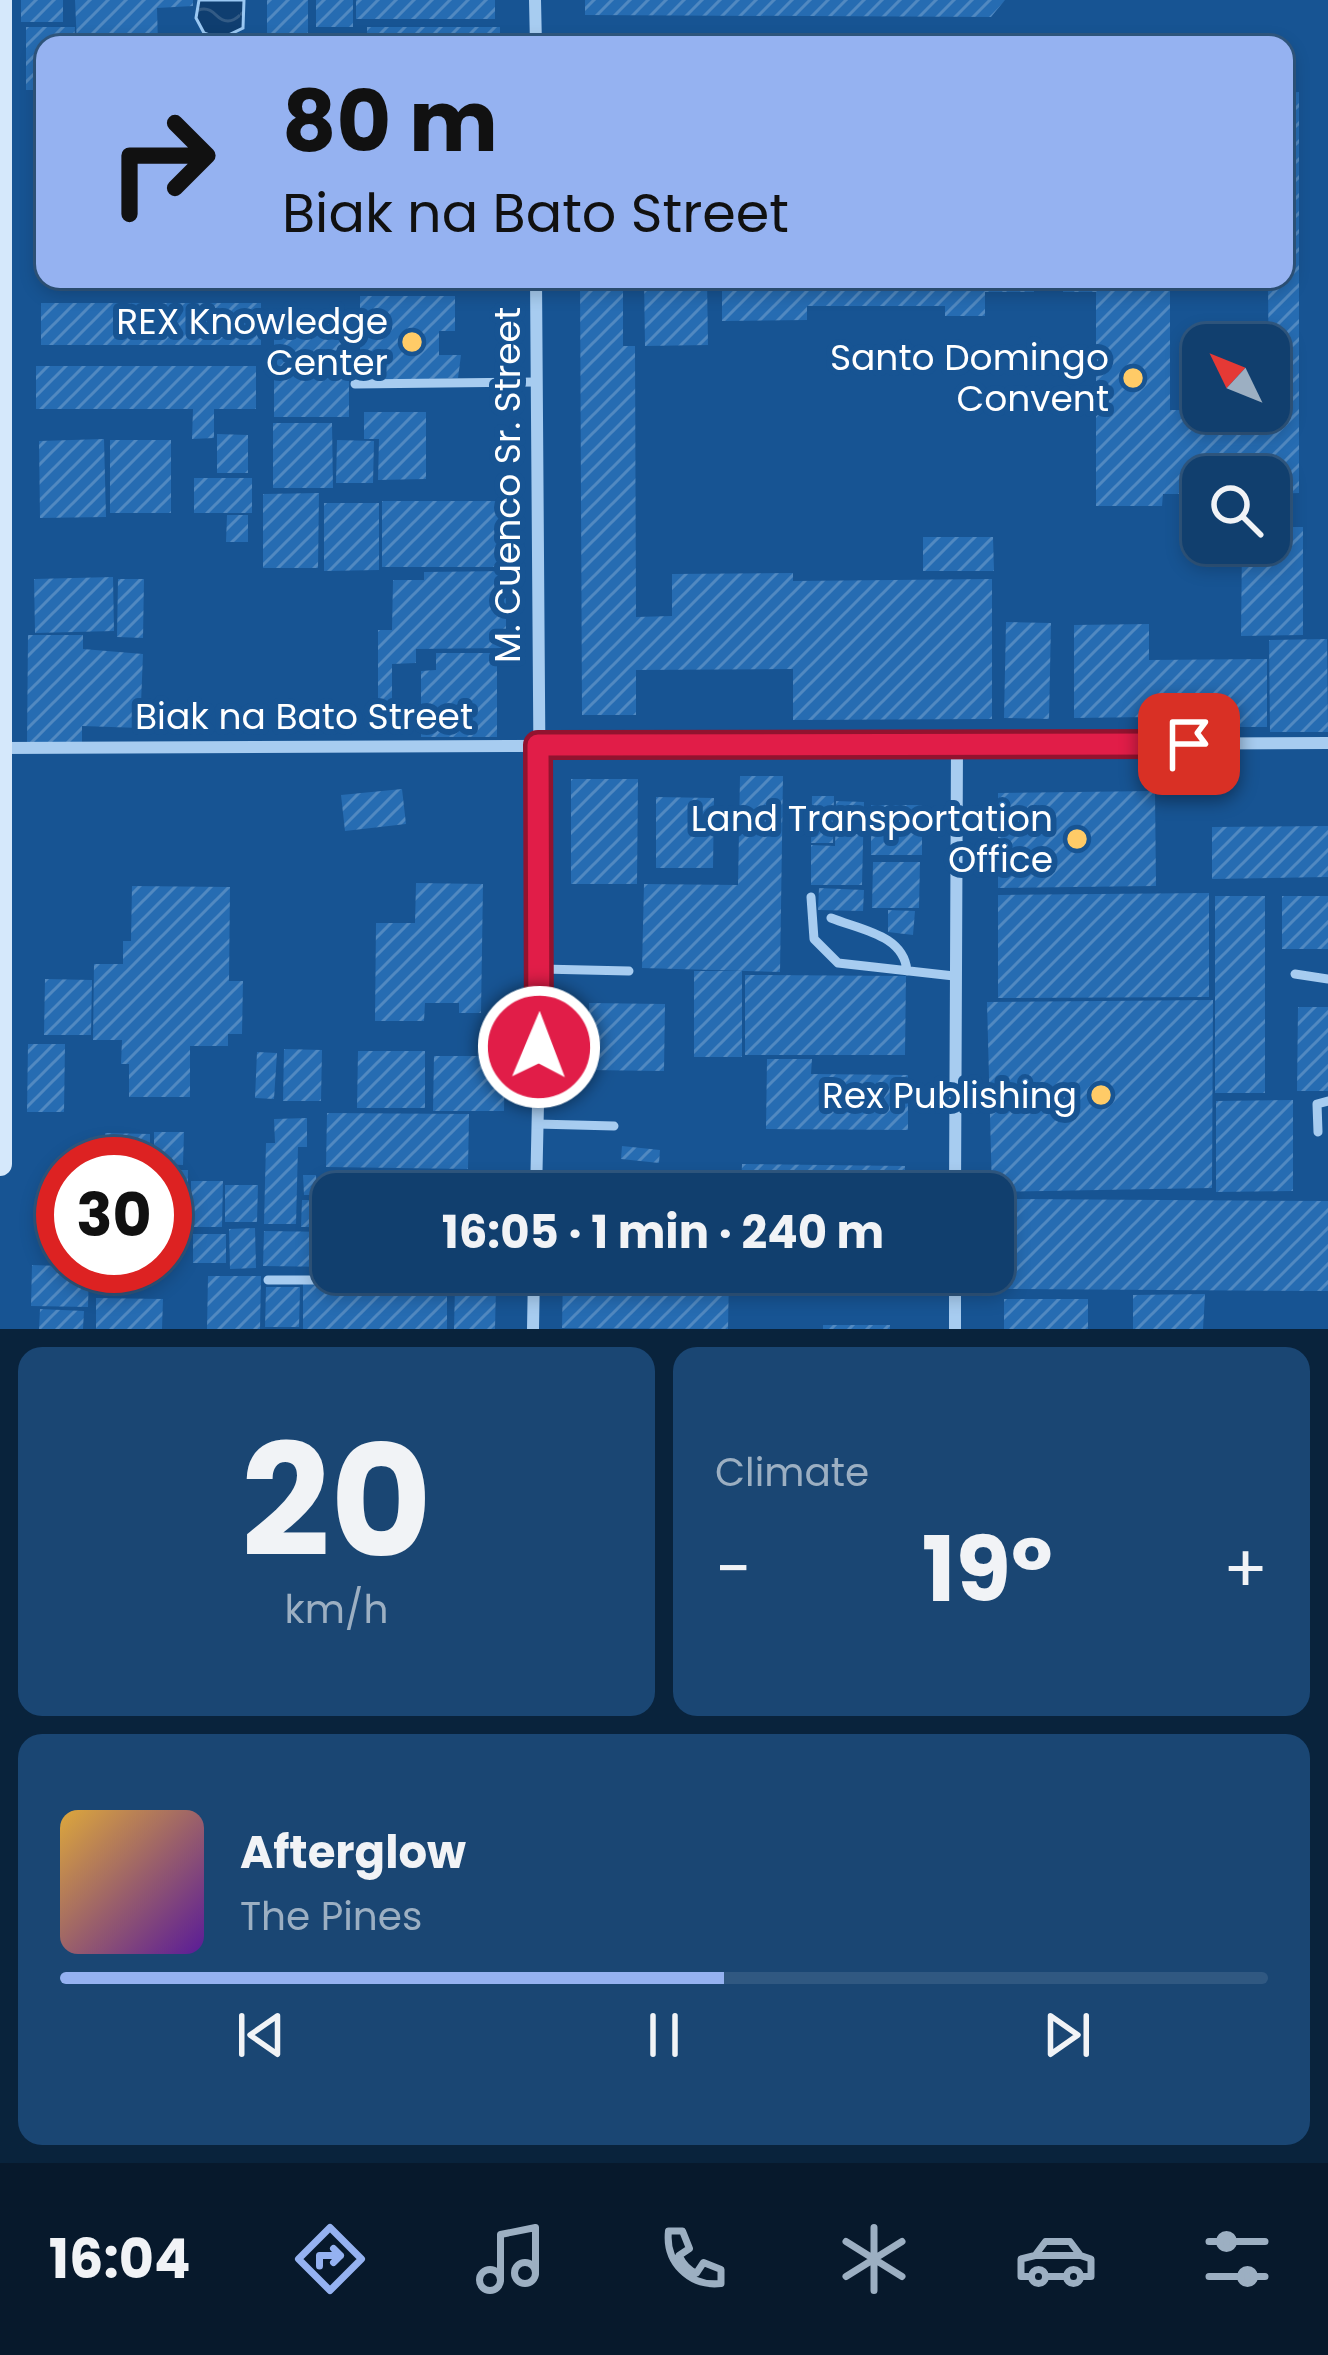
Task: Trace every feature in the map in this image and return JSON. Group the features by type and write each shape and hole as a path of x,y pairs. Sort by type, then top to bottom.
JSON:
{"street":[{"path":"0,0 0,1160"},
{"path":"535,0 536,36"},
{"name":"M. Cuenco Sr. Street","path":"536,288 541,969 536,1173"},
{"name":"Biak na Bato Street","path":"0,748 1328,743"},
{"path":"955,1173 957,745"},
{"path":"533,1329 534,1293"},
{"path":"955,1293 956,1329"}],"lane":[{"path":"355,384 537,382"},
{"path":"811,897 814,940 838,963 954,976"},
{"path":"831,919 897,945 906,955 907,971"},
{"path":"541,969 629,971"},
{"path":"1295,974 1328,979"},
{"path":"1318,1132 1318,1104 1328,1101"},
{"path":"537,1124 614,1126"},
{"path":"268,1280 312,1279"}],"water":[{"path":"199,0 244,0 243,28 226,36 204,33 196,18"}],"building":[{"path":"21,0 63,0 63,22 21,22"},
{"path":"75,0 193,0 193,6 157,8 158,36 77,36"},
{"path":"267,0 308,0 308,36 267,36"},
{"path":"316,0 353,0 353,27 316,27"},
{"path":"356,0 495,0 495,19 356,19"},
{"path":"585,0 1005,0 991,17 585,15"},
{"path":"26,27 75,27 74,36 36,36 36,90 26,90"},
{"path":"367,27 500,27 500,36 367,36"},
{"path":"312,34 365,34 365,36"},
{"name":"Santo Domingo Convent","path":"1293,92 1299,92 1299,493 1290,493 1290,456 1182,456 1182,494 1163,494 1162,506 1096,506 1096,292 1063,292 1063,288 1170,288 1170,410 1182,410 1182,432 1290,432 1290,324 1268,324 1268,288 1293,288"},
{"path":"580,288 623,288 623,346 635,346 636,617 672,616 672,574 793,573 793,581 992,579 992,719 793,720 793,669 636,670 636,715 582,715"},
{"path":"644,288 707,288 708,345 645,346"},
{"path":"722,288 1034,288 1034,292 985,292 985,316 945,316 945,306 807,306 807,320 722,321"},
{"path":"360,296 455,296 455,331 439,331 439,355 461,355 458,378 360,381"},
{"path":"41,303 261,303 261,345 41,345"},
{"path":"274,324 349,324 349,417 274,417"},
{"path":"36,366 256,366 256,409 214,409 214,438 192,439 193,409 36,409"},
{"path":"364,412 426,412 426,479 378,480 379,439 364,439"},
{"path":"273,423 332,423 333,488 273,488"},
{"path":"217,434 248,435 248,473 217,473"},
{"path":"104,439 106,517 40,518 39,441"},
{"path":"110,440 171,440 171,513 110,513"},
{"path":"337,440 374,441 373,483 336,483"},
{"path":"194,478 252,478 252,513 194,513"},
{"path":"319,493 318,568 263,568 263,494"},
{"path":"382,501 507,501 506,567 382,567"},
{"path":"324,503 379,503 379,570 324,571"},
{"path":"227,515 248,515 248,542 226,542"},
{"path":"1290,527 1303,527 1303,635 1241,636 1242,564 1290,564"},
{"path":"923,537 993,537 994,571 923,571"},
{"path":"506,571 506,648 416,649 416,663 392,664 392,707 378,707 378,630 392,630 393,580 424,580 424,572"},
{"path":"113,577 114,631 35,633 34,579"},
{"path":"118,579 144,579 143,638 117,637"},
{"path":"1006,622 1051,623 1049,719 1004,718"},
{"path":"1149,624 1149,660 1267,659 1267,727 1151,727 1151,717 1074,718 1074,625"},
{"path":"28,635 83,635 83,649 143,654 140,728 82,726 82,744 27,744"},
{"path":"1327,639 1328,732 1270,732 1269,640"},
{"path":"436,653 497,653 497,737 421,737 421,671 436,670"},
{"path":"740,776 783,776 780,972 642,968 644,884 738,885"},
{"path":"571,779 638,779 637,884 571,884"},
{"path":"402,789 406,824 345,831 341,795"},
{"name":"Land Transportation Office","path":"1155,791 1156,886 998,888 998,793"},
{"path":"812,796 834,796 833,843 811,843"},
{"path":"656,797 714,798 713,868 656,868"},
{"path":"836,801 864,802 862,885 811,885 811,845 835,846"},
{"path":"871,805 922,805 922,855 871,855"},
{"path":"1328,826 1328,877 1212,879 1212,827"},
{"path":"873,862 920,862 919,908 872,908"},
{"path":"416,883 483,884 481,1013 459,1013 459,1003 425,1003 424,1021 375,1021 376,923 415,923"},
{"path":"132,886 230,887 229,981 243,981 242,1034 228,1034 228,1046 190,1046 190,1097 129,1097 129,1064 121,1064 122,1040 93,1040 94,964 123,964 123,941 131,941"},
{"path":"819,888 864,890 863,911 818,910"},
{"path":"1209,893 1209,997 998,998 998,895"},
{"path":"1215,896 1265,896 1265,1093 1215,1093"},
{"path":"1282,896 1328,896 1328,949 1282,949"},
{"path":"888,910 915,911 913,935 888,932"},
{"path":"694,971 742,971 742,1057 694,1057"},
{"path":"745,975 906,976 905,1055 745,1055"},
{"path":"45,979 92,980 91,1035 44,1035"},
{"name":"Rex Publishing","path":"1213,1000 1212,1188 1014,1192 1014,1173 992,1173 987,1002"},
{"path":"589,1003 665,1004 664,1071 588,1070"},
{"path":"1298,1007 1328,1007 1328,1091 1297,1091"},
{"path":"28,1044 65,1044 64,1112 27,1112"},
{"path":"284,1049 322,1050 321,1101 283,1101"},
{"path":"358,1051 425,1051 425,1108 357,1108"},
{"path":"257,1052 277,1053 274,1099 255,1098"},
{"path":"434,1056 505,1056 504,1111 433,1111"},
{"path":"767,1059 812,1059 811,1074 908,1075 908,1130 766,1129"},
{"path":"1293,1100 1293,1191 1216,1192 1216,1101"},
{"path":"327,1113 469,1114 468,1169 326,1167"},
{"path":"307,1118 307,1147 298,1147 296,1224 264,1224 266,1143 275,1143 274,1119"},
{"path":"154,1132 184,1132 184,1137 154,1137"},
{"path":"105,1133 150,1134 150,1137 105,1137"},
{"path":"622,1146 660,1150 659,1163 621,1159"},
{"path":"742,1164 905,1166 905,1173 742,1173"},
{"path":"303,1175 312,1175 312,1195 304,1195"},
{"path":"192,1181 223,1181 222,1227 192,1227"},
{"path":"225,1185 258,1185 257,1222 225,1222"},
{"path":"1014,1199 1328,1201 1328,1291 1014,1289"},
{"path":"302,1200 312,1200 312,1227 301,1227"},
{"path":"255,1228 256,1268 230,1269 229,1229"},
{"path":"264,1231 312,1232 312,1267 263,1266"},
{"path":"193,1234 226,1234 226,1263 193,1263"},
{"path":"32,1265 36,1265 36,1293 88,1293 88,1307 31,1306"},
{"path":"208,1276 261,1276 260,1329 207,1329"},
{"path":"303,1284 312,1284 312,1293 447,1293 447,1329 303,1329"},
{"path":"266,1287 300,1287 299,1327 265,1327"},
{"path":"455,1293 496,1293 495,1329 454,1329"},
{"path":"563,1293 729,1293 728,1329 562,1328"},
{"path":"1205,1294 1203,1329 1133,1329 1133,1295"},
{"path":"96,1298 163,1299 162,1329 96,1329"},
{"path":"1004,1299 1088,1299 1088,1329 1004,1329"},
{"path":"40,1309 84,1311 83,1329 39,1329"},
{"path":"823,1325 890,1325 890,1329 823,1329"}],"place":[{"name":"REX Knowledge Center","path":"412,342"},
{"name":"Santo Domingo Convent","path":"1133,378"},
{"name":"Land Transportation Office","path":"1077,839"},
{"name":"Rex Publishing","path":"1101,1095"}],"route":[{"path":"539,1047 538,745 1189,744"}]}
